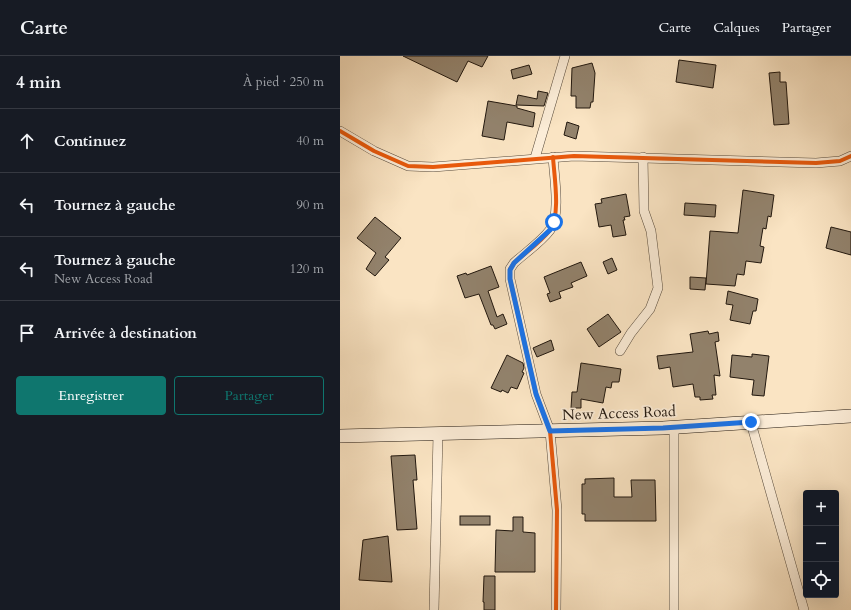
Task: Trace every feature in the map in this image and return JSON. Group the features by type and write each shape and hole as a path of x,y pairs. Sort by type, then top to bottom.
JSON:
{"main road":[{"name":"New Access Road","path":"340,436 674,428 851,416"}],"street":[{"path":"535,158 565,56"},
{"path":"340,131 374,151 408,166 433,167 552,157 643,157 816,163 840,160 851,156"},
{"path":"552,157 556,213 554,222 550,230 514,263 510,270 510,279 536,394 550,431 557,510 556,610"},
{"path":"620,351 630,333 650,309 658,288 651,231 644,210 643,157"},
{"path":"751,422 804,610"},
{"path":"674,428 674,610"},
{"path":"434,610 438,434"}],"building":[{"path":"403,56 488,56 482,67 468,61 457,82"},
{"path":"679,60 716,65 713,88 676,82"},
{"path":"592,63 595,73 593,102 591,102 590,108 576,108 576,96 571,96 572,68"},
{"path":"529,65 532,74 513,79 511,70"},
{"path":"780,72 780,82 786,82 789,124 774,125 769,73"},
{"path":"538,91 548,93 544,106 516,105 518,95 537,99"},
{"path":"488,101 517,106 517,108 535,113 533,127 507,122 504,140 482,136"},
{"path":"567,122 579,126 576,139 564,135"},
{"path":"743,190 774,195 771,217 768,216 766,229 763,228 760,246 764,247 761,263 746,261 744,275 737,274 735,286 706,284 710,231 738,233"},
{"path":"626,194 630,216 624,217 625,220 623,220 626,235 613,237 611,225 599,227 595,204 602,203 601,199"},
{"path":"685,203 716,205 715,217 684,215"},
{"path":"375,217 401,238 385,257 389,260 375,276 366,269 376,253 357,238"},
{"path":"831,227 851,232 851,255 826,248"},
{"path":"612,258 617,270 608,274 603,262"},
{"path":"581,262 587,276 571,283 573,287 559,292 561,298 550,302 547,294 550,293 544,277"},
{"path":"491,266 499,287 488,291 497,317 503,314 507,324 495,329 493,325 491,325 479,294 465,298 457,276 466,273 467,275"},
{"path":"690,277 706,278 705,290 690,289"},
{"path":"728,291 758,299 756,311 753,311 750,324 730,320 733,305 726,304"},
{"path":"608,314 621,332 599,347 587,329"},
{"path":"708,331 709,334 718,332 719,341 715,342 720,376 714,375 716,395 712,395 713,399 700,400 700,397 695,397 693,384 673,387 670,367 659,369 657,356 693,352 690,334"},
{"path":"551,340 554,350 537,357 533,348"},
{"path":"752,354 769,356 764,396 752,395 754,380 730,377 732,355 752,357"},
{"path":"507,355 523,363 524,368 522,372 524,373 517,389 511,387 508,393 491,388"},
{"path":"581,363 621,369 619,382 612,382 611,388 606,387 603,403 581,399 581,408 571,408 572,392 577,392"},
{"path":"415,455 417,480 413,480 417,529 397,530 391,456"},
{"path":"614,478 614,497 632,497 631,480 655,480 656,521 585,521 585,514 582,514 582,484 585,484 585,479"},
{"path":"460,516 490,516 490,525 460,525"},
{"path":"513,517 523,517 523,532 535,533 535,572 495,572 496,530 513,531"},
{"path":"388,536 392,582 359,580 363,540"},
{"path":"484,576 495,576 495,610 484,610"}],"cycle path":[{"path":"340,131 374,151 408,166 433,167 574,156 816,163 840,161 851,156"},
{"path":"553,157 556,195 553,223 550,230 542,239 514,263 510,269 510,279 536,394 550,431 557,510 556,610"}],"route":[{"path":"554,222 550,230 514,263 510,270 510,279 530,370 536,394 550,431 663,428 751,422"}]}
